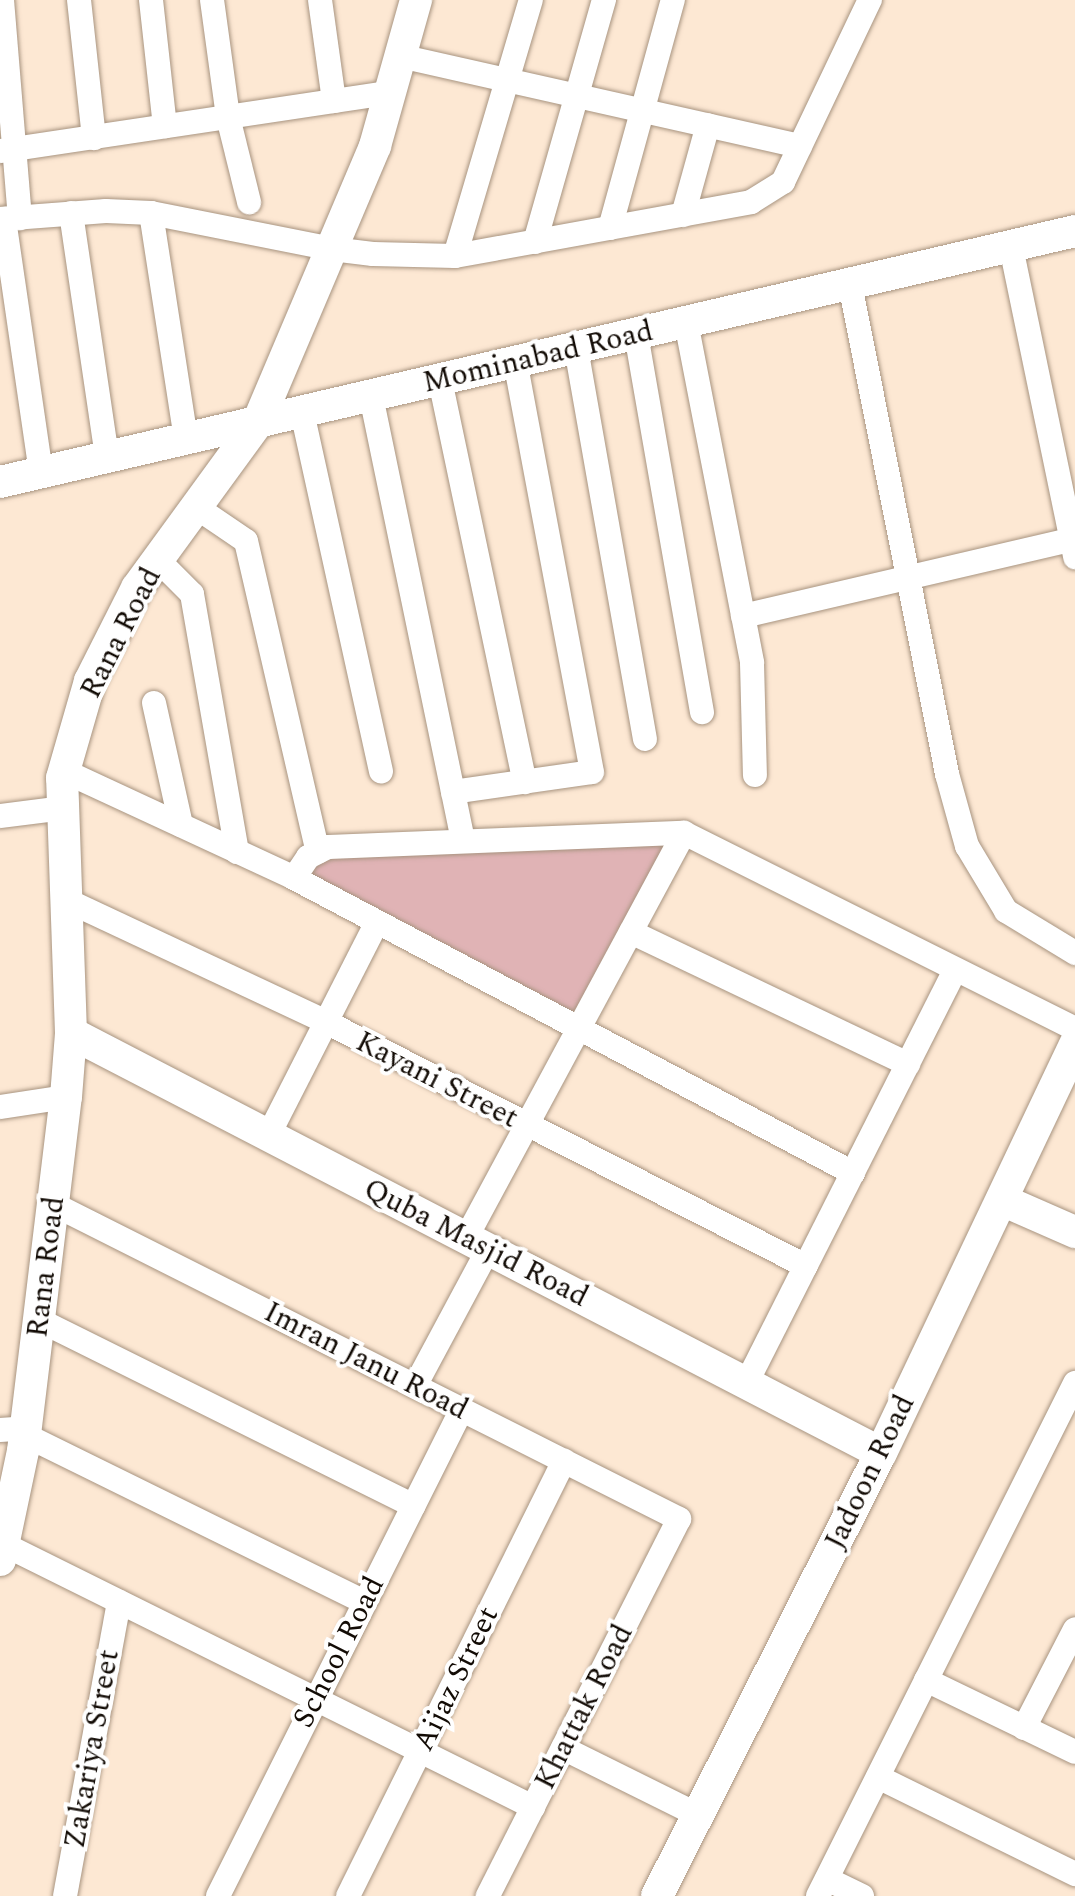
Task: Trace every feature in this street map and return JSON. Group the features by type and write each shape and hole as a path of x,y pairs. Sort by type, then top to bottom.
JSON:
{"street":[{"path":"2,0 8,218 41,473"},
{"path":"79,0 94,138"},
{"path":"151,0 165,126"},
{"path":"212,0 228,117 249,202"},
{"path":"320,0 334,101"},
{"name":"Rana Road","path":"2,1552 17,1431 39,1320 66,1097 71,1033 64,771 90,681 137,588 258,422 375,146 416,0"},
{"path":"455,256 531,0"},
{"path":"535,242 604,0"},
{"path":"610,228 673,0"},
{"path":"8,218 71,213 151,213 332,249 373,254 455,256 751,202 783,182 870,0"},
{"path":"400,56 800,146"},
{"path":"7,150 390,93"},
{"path":"683,215 708,125"},
{"path":"71,213 107,457"},
{"path":"151,213 186,439"},
{"name":"Mominabad Road","path":"0,482 1075,231"},
{"path":"743,616 908,578 1074,545 1011,247"},
{"path":"850,284 947,774 967,846 1006,911 1075,953"},
{"path":"686,322 752,663 755,775"},
{"path":"636,334 702,712"},
{"path":"576,348 645,739"},
{"path":"453,792 592,772 515,362"},
{"path":"440,380 525,782"},
{"path":"371,396 463,841"},
{"path":"302,412 381,771"},
{"path":"196,507 246,541 318,852"},
{"path":"158,560 192,594 237,852"},
{"path":"154,703 181,825"},
{"path":"64,771 294,878 853,1173"},
{"path":"0,816 63,808"},
{"path":"294,878 308,857 328,847 684,833 1075,1029"},
{"path":"415,1386 526,1127 684,833"},
{"name":"Kayani Street","path":"66,900 326,1022 526,1127 806,1266"},
{"path":"268,1136 377,922"},
{"path":"631,932 908,1064"},
{"path":"746,1384 955,971"},
{"name":"Quba Masjid Road","path":"71,1033 881,1453"},
{"name":"Jadoon Road","path":"657,1896 881,1453 1071,1061"},
{"path":"0,1107 66,1097"},
{"path":"1002,1200 1075,1232"},
{"name":"Imran Janu Road","path":"53,1204 679,1519"},
{"path":"39,1320 413,1506"},
{"path":"862,1896 823,1888 1073,1394"},
{"name":"School Road","path":"218,1896 314,1698 462,1409"},
{"path":"17,1431 364,1602"},
{"name":"Aijaz Street","path":"348,1896 564,1461"},
{"name":"Khattak Road","path":"488,1896 679,1519"},
{"path":"2,1552 119,1602 533,1807"},
{"name":"Zakariya Street","path":"65,1896 119,1602"},
{"path":"1024,1728 1075,1629"},
{"path":"926,1680 1075,1752"},
{"path":"563,1748 698,1815"},
{"path":"878,1777 1075,1874"}],"shaded area":[{"path":"684,833 580,1026 294,878 308,857"}]}
